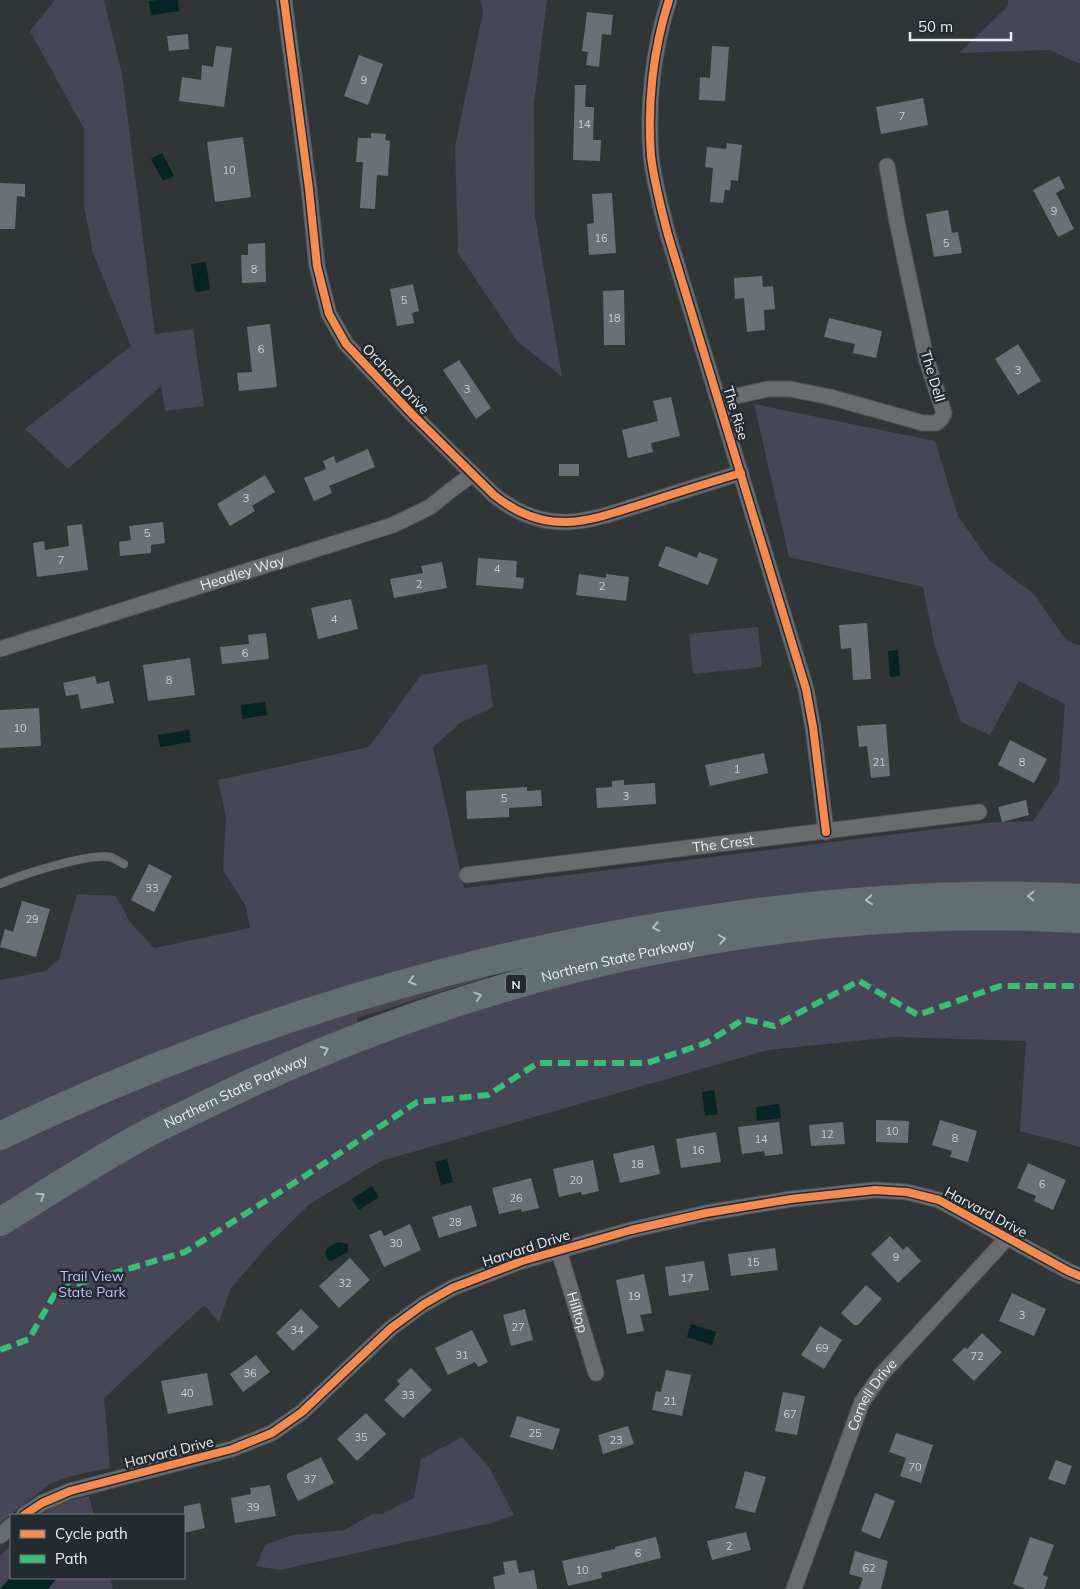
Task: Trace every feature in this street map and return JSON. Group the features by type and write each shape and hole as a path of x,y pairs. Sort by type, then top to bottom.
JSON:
{"highway":[{"name":"Northern State Parkway","path":"0,1136 55,1110 176,1060 286,1020 428,976 496,959 610,935 792,907 880,899 962,895 1080,898"},
{"name":"Northern State Parkway","path":"0,1222 143,1135 247,1084 332,1047 427,1012 500,989 579,968 659,950 784,929 866,921 970,916 1080,919"}],"street":[{"name":"Orchard Drive","path":"284,0 309,189 317,266 329,314 346,344 413,415 494,496 521,513 546,520 568,522 598,517 741,473"},
{"name":"The Rise","path":"669,0 657,48 651,106 651,155 656,188 668,234 806,689 814,727 826,832"},
{"name":"The Dell","path":"719,400 768,389 790,389 830,397 923,423 936,423 941,419 944,413 926,358 887,166"},
{"name":"Headley Way","path":"0,649 393,525 430,507 473,474"},
{"name":"The Crest","path":"467,875 979,812"},
{"name":"Harvard Drive","path":"26,1514 42,1503 70,1491 232,1449 272,1433 302,1412 391,1328 424,1304 452,1288 522,1261 631,1230 706,1213 791,1198 875,1190 908,1192 939,1200 1080,1276"},
{"name":"Cornell Drive","path":"794,1589 862,1402 881,1375 1008,1237"},
{"name":"Hilltop","path":"559,1251 596,1373"},
{"path":"0,1536 10,1527"}],"lane":[{"path":"0,884 19,875 87,858 109,857 124,864"}],"green space":[{"path":"54,0 104,0 122,73 155,334 193,329 204,406 165,411 161,386 68,469 25,429 131,346 93,253 84,206 84,129 30,31"},
{"path":"480,0 547,0 534,103 535,216 562,377 517,341 458,253 455,147 483,12"},
{"path":"1008,0 1080,0 1080,64 1050,50 959,53 1008,6"},
{"path":"754,404 935,441 958,516 989,560 1034,594 1066,640 1080,646 1080,886 845,890 724,902 635,918 0,1125 0,980 46,971 59,959 77,894 116,896 130,922 154,948 250,928 246,907 223,870 226,817 218,780 369,747 421,675 487,664 493,707 460,723 433,747 464,888 984,823 1033,821 1059,782 1065,704 1019,681 990,735 961,722 935,647 923,587 789,557"},
{"path":"758,627 762,667 693,674 689,634"},
{"name":"Trail View State Park","path":"976,924 1080,933 1080,1147 1020,1131 1026,1041 894,1037 768,1050 381,1161 310,1204 270,1243 231,1288 219,1322 205,1306 202,1307 104,1398 110,1468 71,1476 50,1484 0,1523 0,1233 87,1180 275,1082 469,1007 748,941"},
{"path":"490,972 488,977 357,1018 358,1026 12,1203 1,1205 0,1203 0,1144 148,1080 353,1010"},
{"path":"462,1437 489,1467 514,1515 491,1523 280,1570 256,1566 265,1545 293,1535 345,1530 372,1514 382,1514 414,1498 421,1459"},
{"path":"89,1496 94,1514 43,1514 56,1504"},
{"path":"10,1546 10,1579 110,1579 113,1589 0,1589 0,1556"}],"shaded area":[{"path":"178,0 179,11 151,15 149,1"},
{"path":"162,153 174,176 163,181 151,159"},
{"path":"206,262 210,290 195,292 191,264"},
{"path":"898,650 900,676 890,677 888,651"},
{"path":"265,702 267,715 242,719 241,705"},
{"path":"189,730 191,742 160,747 158,735"},
{"path":"714,1090 718,1114 705,1116 702,1092"},
{"path":"779,1104 781,1118 757,1121 756,1107"},
{"path":"447,1159 453,1182 441,1185 435,1162"},
{"path":"372,1186 379,1197 359,1210 352,1199"},
{"path":"338,1242 348,1244 348,1252 331,1261 327,1259 325,1253 327,1248"},
{"path":"691,1324 716,1332 712,1345 687,1337"},
{"path":"10,1578 56,1579 48,1589 0,1589"}],"building":[{"path":"587,12 613,15 611,35 602,34 599,67 586,65 588,52 582,51"},
{"path":"188,34 189,49 169,51 167,36"},
{"path":"216,46 232,48 224,107 179,101 182,77 201,80 202,65 213,67"},
{"path":"712,46 729,47 725,101 699,100 700,77 710,78"},
{"path":"359,55 383,64 368,105 344,96"},
{"path":"575,85 586,85 585,107 594,107 593,140 601,140 600,161 573,160"},
{"path":"923,98 928,125 881,134 876,107"},
{"path":"371,133 386,134 385,140 390,141 388,176 377,175 375,209 360,208 363,162 356,162 358,138 371,138"},
{"path":"243,137 251,197 215,202 207,142"},
{"path":"727,143 742,145 738,181 731,180 730,190 725,190 723,203 710,202 713,168 705,167 707,147 726,149"},
{"path":"1059,176 1065,188 1056,193 1074,229 1058,237 1033,190"},
{"path":"0,183 25,184 25,197 17,196 15,229 0,229"},
{"path":"612,193 616,253 589,255 587,224 594,223 592,194"},
{"path":"948,210 952,233 958,232 962,253 934,257 926,214"},
{"path":"265,243 266,282 242,283 241,255 248,255 248,244"},
{"path":"762,276 763,287 773,286 775,309 764,310 765,330 747,332 744,298 735,299 734,278"},
{"path":"413,284 419,311 412,313 414,323 397,326 390,289"},
{"path":"624,290 625,345 604,345 603,291"},
{"path":"829,318 882,331 876,358 853,353 855,344 824,337"},
{"path":"270,324 277,387 239,391 237,373 252,372 247,327"},
{"path":"1018,344 1041,381 1018,395 995,359"},
{"path":"459,360 491,408 476,419 443,370"},
{"path":"671,397 680,436 651,443 653,452 628,458 622,430 658,421 653,401"},
{"path":"368,449 375,467 329,486 332,493 314,501 304,478 326,469 323,461 334,456 336,463"},
{"path":"559,464 579,464 579,476 559,476"},
{"path":"265,475 275,492 252,506 255,511 230,526 217,504"},
{"path":"163,522 165,543 151,545 151,553 120,556 119,542 131,540 129,526"},
{"path":"82,524 88,570 37,577 33,543 44,541 45,550 69,546 67,526"},
{"path":"666,546 697,558 699,552 718,559 708,585 658,566"},
{"path":"478,558 517,561 516,577 524,578 523,589 476,585"},
{"path":"442,562 447,588 394,598 390,579 423,573 421,566"},
{"path":"579,574 606,578 606,574 629,577 626,601 576,595"},
{"path":"351,599 358,629 318,639 311,608"},
{"path":"867,623 871,679 853,680 851,648 841,649 839,625"},
{"path":"266,633 269,659 222,664 220,647 249,644 248,635"},
{"path":"190,658 195,695 148,701 143,665"},
{"path":"95,676 97,684 109,681 114,703 81,709 78,694 66,696 63,683"},
{"path":"39,708 41,746 0,748 0,710"},
{"path":"886,724 890,776 871,778 867,746 859,747 857,726"},
{"path":"1010,740 1047,759 1034,783 998,765"},
{"path":"764,753 768,773 710,786 705,765"},
{"path":"624,780 624,785 655,783 656,804 597,808 596,788 612,787 612,781"},
{"path":"527,787 527,791 541,790 542,806 509,808 509,817 467,819 466,791"},
{"path":"1026,800 1029,815 1002,822 998,807"},
{"path":"149,864 172,876 154,912 131,900"},
{"path":"22,901 50,909 36,957 0,947 5,929 13,932"},
{"path":"876,1120 909,1121 908,1143 876,1142"},
{"path":"940,1120 977,1131 968,1162 950,1157 952,1151 932,1145"},
{"path":"779,1122 783,1154 765,1156 764,1151 742,1154 738,1127"},
{"path":"843,1122 845,1144 811,1146 809,1125"},
{"path":"716,1132 721,1162 681,1168 676,1139"},
{"path":"654,1145 660,1174 620,1183 613,1154"},
{"path":"593,1160 599,1191 582,1195 581,1192 559,1197 553,1169"},
{"path":"1028,1163 1066,1180 1053,1210 1034,1201 1036,1196 1017,1188"},
{"path":"531,1178 539,1208 522,1212 521,1209 499,1214 492,1188"},
{"path":"471,1205 477,1226 439,1238 432,1217"},
{"path":"410,1224 421,1250 384,1267 369,1235 381,1230 384,1236"},
{"path":"890,1236 903,1250 907,1246 921,1261 898,1283 871,1254"},
{"path":"775,1248 778,1270 731,1276 728,1254"},
{"path":"350,1258 370,1280 339,1308 319,1286"},
{"path":"704,1261 709,1290 669,1296 665,1267"},
{"path":"644,1274 652,1313 640,1315 644,1331 627,1334 616,1280"},
{"path":"866,1285 882,1299 858,1325 854,1325 841,1313"},
{"path":"1012,1293 1046,1309 1034,1336 999,1321"},
{"path":"301,1309 319,1327 293,1351 276,1333"},
{"path":"525,1309 533,1340 511,1346 503,1315"},
{"path":"820,1326 842,1340 824,1369 801,1355"},
{"path":"472,1330 488,1362 478,1367 475,1362 448,1375 435,1348"},
{"path":"982,1333 1002,1352 974,1381 952,1360 965,1347 967,1349"},
{"path":"256,1355 270,1372 243,1392 230,1374"},
{"path":"411,1368 432,1390 403,1418 384,1400 400,1384 397,1381"},
{"path":"666,1370 691,1375 682,1416 652,1410 656,1391 661,1392"},
{"path":"207,1373 213,1405 168,1414 161,1381"},
{"path":"783,1392 805,1396 797,1435 775,1431"},
{"path":"366,1413 386,1434 357,1461 337,1439"},
{"path":"517,1416 560,1429 553,1450 510,1437"},
{"path":"628,1426 634,1444 603,1454 598,1435"},
{"path":"896,1433 933,1445 921,1483 900,1476 906,1458 889,1452"},
{"path":"321,1457 334,1483 298,1501 287,1478 287,1474"},
{"path":"1056,1460 1072,1466 1065,1485 1048,1479"},
{"path":"745,1471 766,1477 755,1513 735,1508"},
{"path":"270,1485 276,1516 235,1523 231,1498 251,1494 250,1488"},
{"path":"875,1493 895,1501 880,1539 861,1531"},
{"path":"200,1503 205,1528 185,1533 184,1506"},
{"path":"746,1532 751,1550 712,1560 707,1541"},
{"path":"656,1537 661,1558 601,1573 602,1578 568,1586 562,1561"},
{"path":"1030,1537 1054,1545 1043,1575 1048,1577 1044,1589 1026,1589 1013,1584"},
{"path":"855,1551 888,1561 881,1589 859,1589 863,1578 849,1574"},
{"path":"516,1560 519,1573 534,1570 537,1589 495,1589 493,1577 505,1574 503,1562"}],"marked path":[{"path":"0,1350 29,1339 57,1290 185,1252 417,1102 488,1095 538,1063 647,1063 706,1043 744,1019 774,1026 859,981 918,1015 1000,986 1080,986"}],"cycle path":[{"path":"284,0 309,189 317,266 329,314 346,344 413,415 494,495 511,507 548,521 568,522 595,518 741,473"},
{"path":"669,0 663,19 652,77 650,137 654,176 668,235 806,689 813,727 826,832"},
{"path":"26,1514 42,1503 70,1491 232,1449 272,1433 302,1412 391,1328 424,1304 452,1288 522,1261 631,1230 706,1213 791,1199 875,1190 907,1192 939,1200 1080,1276"}]}
